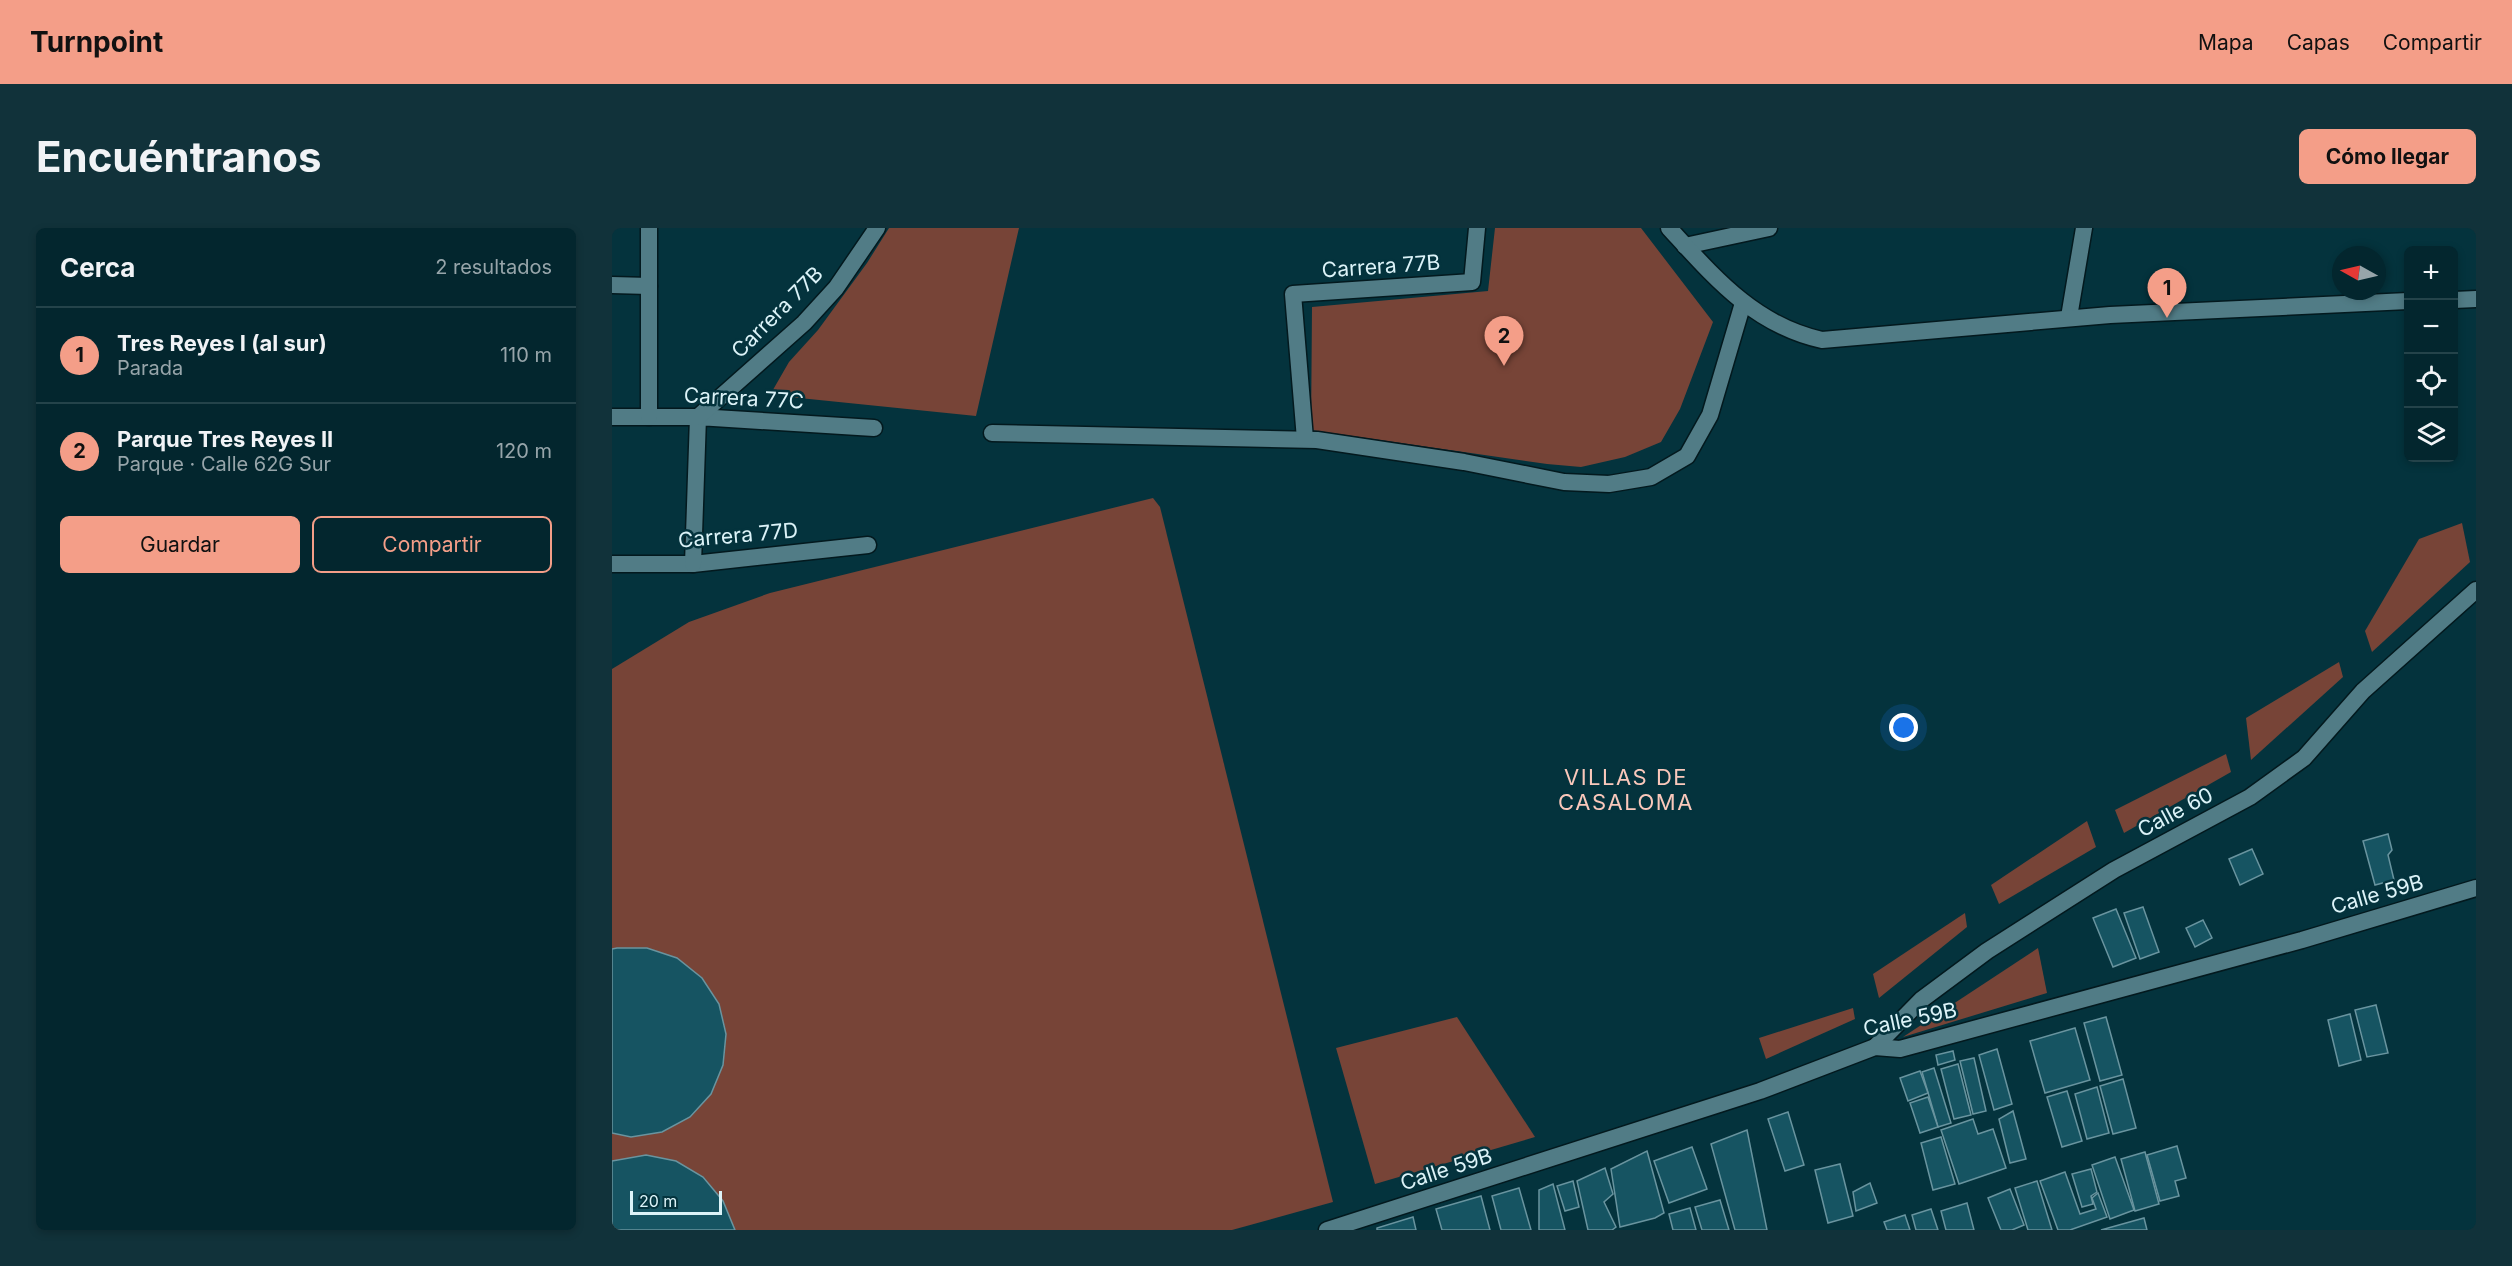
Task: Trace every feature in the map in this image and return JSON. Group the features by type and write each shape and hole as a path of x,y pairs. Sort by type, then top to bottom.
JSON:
{"street":[{"path":"649,228 649,417"},
{"name":"Carrera 77B","path":"698,417 804,323 836,288 877,228"},
{"name":"Carrera 77B","path":"1305,440 1293,294 1472,282 1477,228"},
{"path":"1669,228 1743,303 1772,324 1797,335 1822,340 2069,317 2259,306 2404,301"},
{"path":"1685,246 1769,228"},
{"path":"2069,317 2084,228"},
{"path":"612,285 649,286"},
{"path":"2458,300 2476,300"},
{"path":"992,433 1305,440 1464,462 1564,482 1610,484 1651,477 1688,456 1710,415 1743,303"},
{"name":"Carrera 77C","path":"612,417 698,417 874,428"},
{"path":"693,564 698,417"},
{"name":"Carrera 77D","path":"612,564 693,564 868,545"},
{"name":"Calle 60","path":"1875,1047 1921,1000 1987,951 2114,870 2250,797 2304,758 2364,692 2476,590"},
{"name":"Calle 59B","path":"1327,1230 1760,1092 1875,1047 1900,1049 2302,940 2476,888"}],"shaded area":[{"path":"889,228 1019,228 976,416 770,395 789,362 818,330 867,263"},
{"path":"1495,228 1641,228 1713,322 1680,409 1661,442 1625,457 1581,467 1311,430 1312,307 1488,291"},
{"path":"1153,498 1160,507 1333,1202 1232,1230 612,1230 612,669 689,622 770,593"},
{"path":"2462,523 2470,562 2372,652 2365,631 2419,539"},
{"path":"2339,662 2343,677 2251,760 2246,718"},
{"path":"2226,754 2231,772 2124,833 2115,810"},
{"path":"2087,821 2096,847 1999,904 1991,885"},
{"path":"1965,913 1967,927 1879,998 1873,974"},
{"path":"2038,948 2047,993 1903,1037"},
{"path":"1853,1008 1855,1019 1766,1059 1759,1038"},
{"path":"1457,1017 1535,1137 1375,1184 1336,1048"}],"building":[{"path":"2388,834 2392,850 2388,855 2394,880 2375,885 2363,841"},
{"path":"2252,849 2263,874 2240,885 2229,859"},
{"path":"2143,907 2159,952 2140,959 2124,913"},
{"path":"2116,909 2136,958 2113,967 2093,918"},
{"path":"2203,920 2212,938 2195,947 2186,928"},
{"path":"647,948 677,958 702,978 719,1004 726,1034 723,1065 711,1094 690,1117 662,1132 631,1137 612,1133 612,949"},
{"path":"2376,1005 2388,1053 2367,1057 2355,1010"},
{"path":"2350,1014 2361,1060 2339,1066 2328,1020"},
{"path":"2106,1017 2122,1075 2100,1081 2084,1023"},
{"path":"2075,1028 2090,1080 2045,1093 2030,1041"},
{"path":"1997,1049 2012,1104 1994,1110 1979,1055"},
{"path":"1953,1051 1955,1060 1938,1065 1936,1055"},
{"path":"1974,1058 1986,1111 1973,1114 1960,1061"},
{"path":"1958,1064 1971,1115 1954,1119 1941,1069"},
{"path":"1934,1068 1951,1123 1938,1127 1922,1072"},
{"path":"1920,1071 1928,1093 1908,1101 1900,1078"},
{"path":"2123,1079 2136,1128 2113,1134 2100,1086"},
{"path":"2097,1087 2109,1133 2087,1139 2075,1094"},
{"path":"2067,1091 2082,1141 2062,1147 2047,1097"},
{"path":"1928,1097 1938,1127 1920,1133 1910,1103"},
{"path":"2013,1111 2026,1159 2010,1163 1999,1119"},
{"path":"1788,1112 1804,1165 1785,1171 1768,1119"},
{"path":"1973,1119 1978,1134 1993,1129 2006,1168 1959,1184 1941,1130"},
{"path":"1747,1130 1767,1230 1735,1230 1711,1144"},
{"path":"1941,1137 1955,1184 1933,1190 1921,1143"},
{"path":"2177,1146 2186,1178 2175,1181 2179,1196 2160,1201 2147,1155"},
{"path":"1692,1147 1707,1189 1669,1203 1654,1161"},
{"path":"1647,1151 1664,1213 1655,1218 1620,1227 1611,1169"},
{"path":"2145,1152 2159,1204 2135,1211 2121,1159"},
{"path":"646,1155 676,1161 703,1177 723,1201 735,1230 612,1230 612,1161"},
{"path":"2115,1157 2134,1210 2110,1219 2092,1165"},
{"path":"1840,1164 1853,1216 1828,1223 1815,1170"},
{"path":"1605,1168 1613,1194 1604,1202 1616,1227 1612,1230 1588,1230 1577,1181"},
{"path":"2091,1169 2097,1192 2091,1196 2093,1204 2082,1207 2072,1174"},
{"path":"2065,1172 2080,1214 2096,1209 2092,1198 2098,1193 2107,1217 2070,1230 2058,1230 2040,1181"},
{"path":"1573,1181 1579,1207 1565,1211 1557,1186"},
{"path":"2037,1181 2052,1230 2028,1230 2015,1188"},
{"path":"1870,1183 1877,1203 1856,1211 1853,1192"},
{"path":"1553,1184 1565,1230 1539,1230 1539,1190"},
{"path":"1519,1188 1531,1230 1501,1230 1492,1196"},
{"path":"2010,1189 2024,1225 2012,1230 2001,1230 1988,1198"},
{"path":"1481,1196 1490,1230 1442,1230 1436,1209"},
{"path":"1720,1200 1729,1230 1702,1230 1695,1207"},
{"path":"1967,1203 1974,1230 1946,1230 1941,1211"},
{"path":"1690,1208 1696,1230 1673,1230 1669,1214"},
{"path":"1931,1209 1938,1230 1916,1230 1912,1215"},
{"path":"1905,1215 1910,1230 1887,1230 1884,1222"},
{"path":"1413,1217 1416,1230 1377,1230 1377,1228"},
{"path":"2144,1218 2147,1230 2101,1230"}],"place":[{"name":"Tres Reyes I (al sur)","path":"2167,318"},
{"name":"Parque Tres Reyes II","path":"1504,366"}],"district":[{"name":"VILLAS DE CASALOMA","path":"1626,790"}]}
